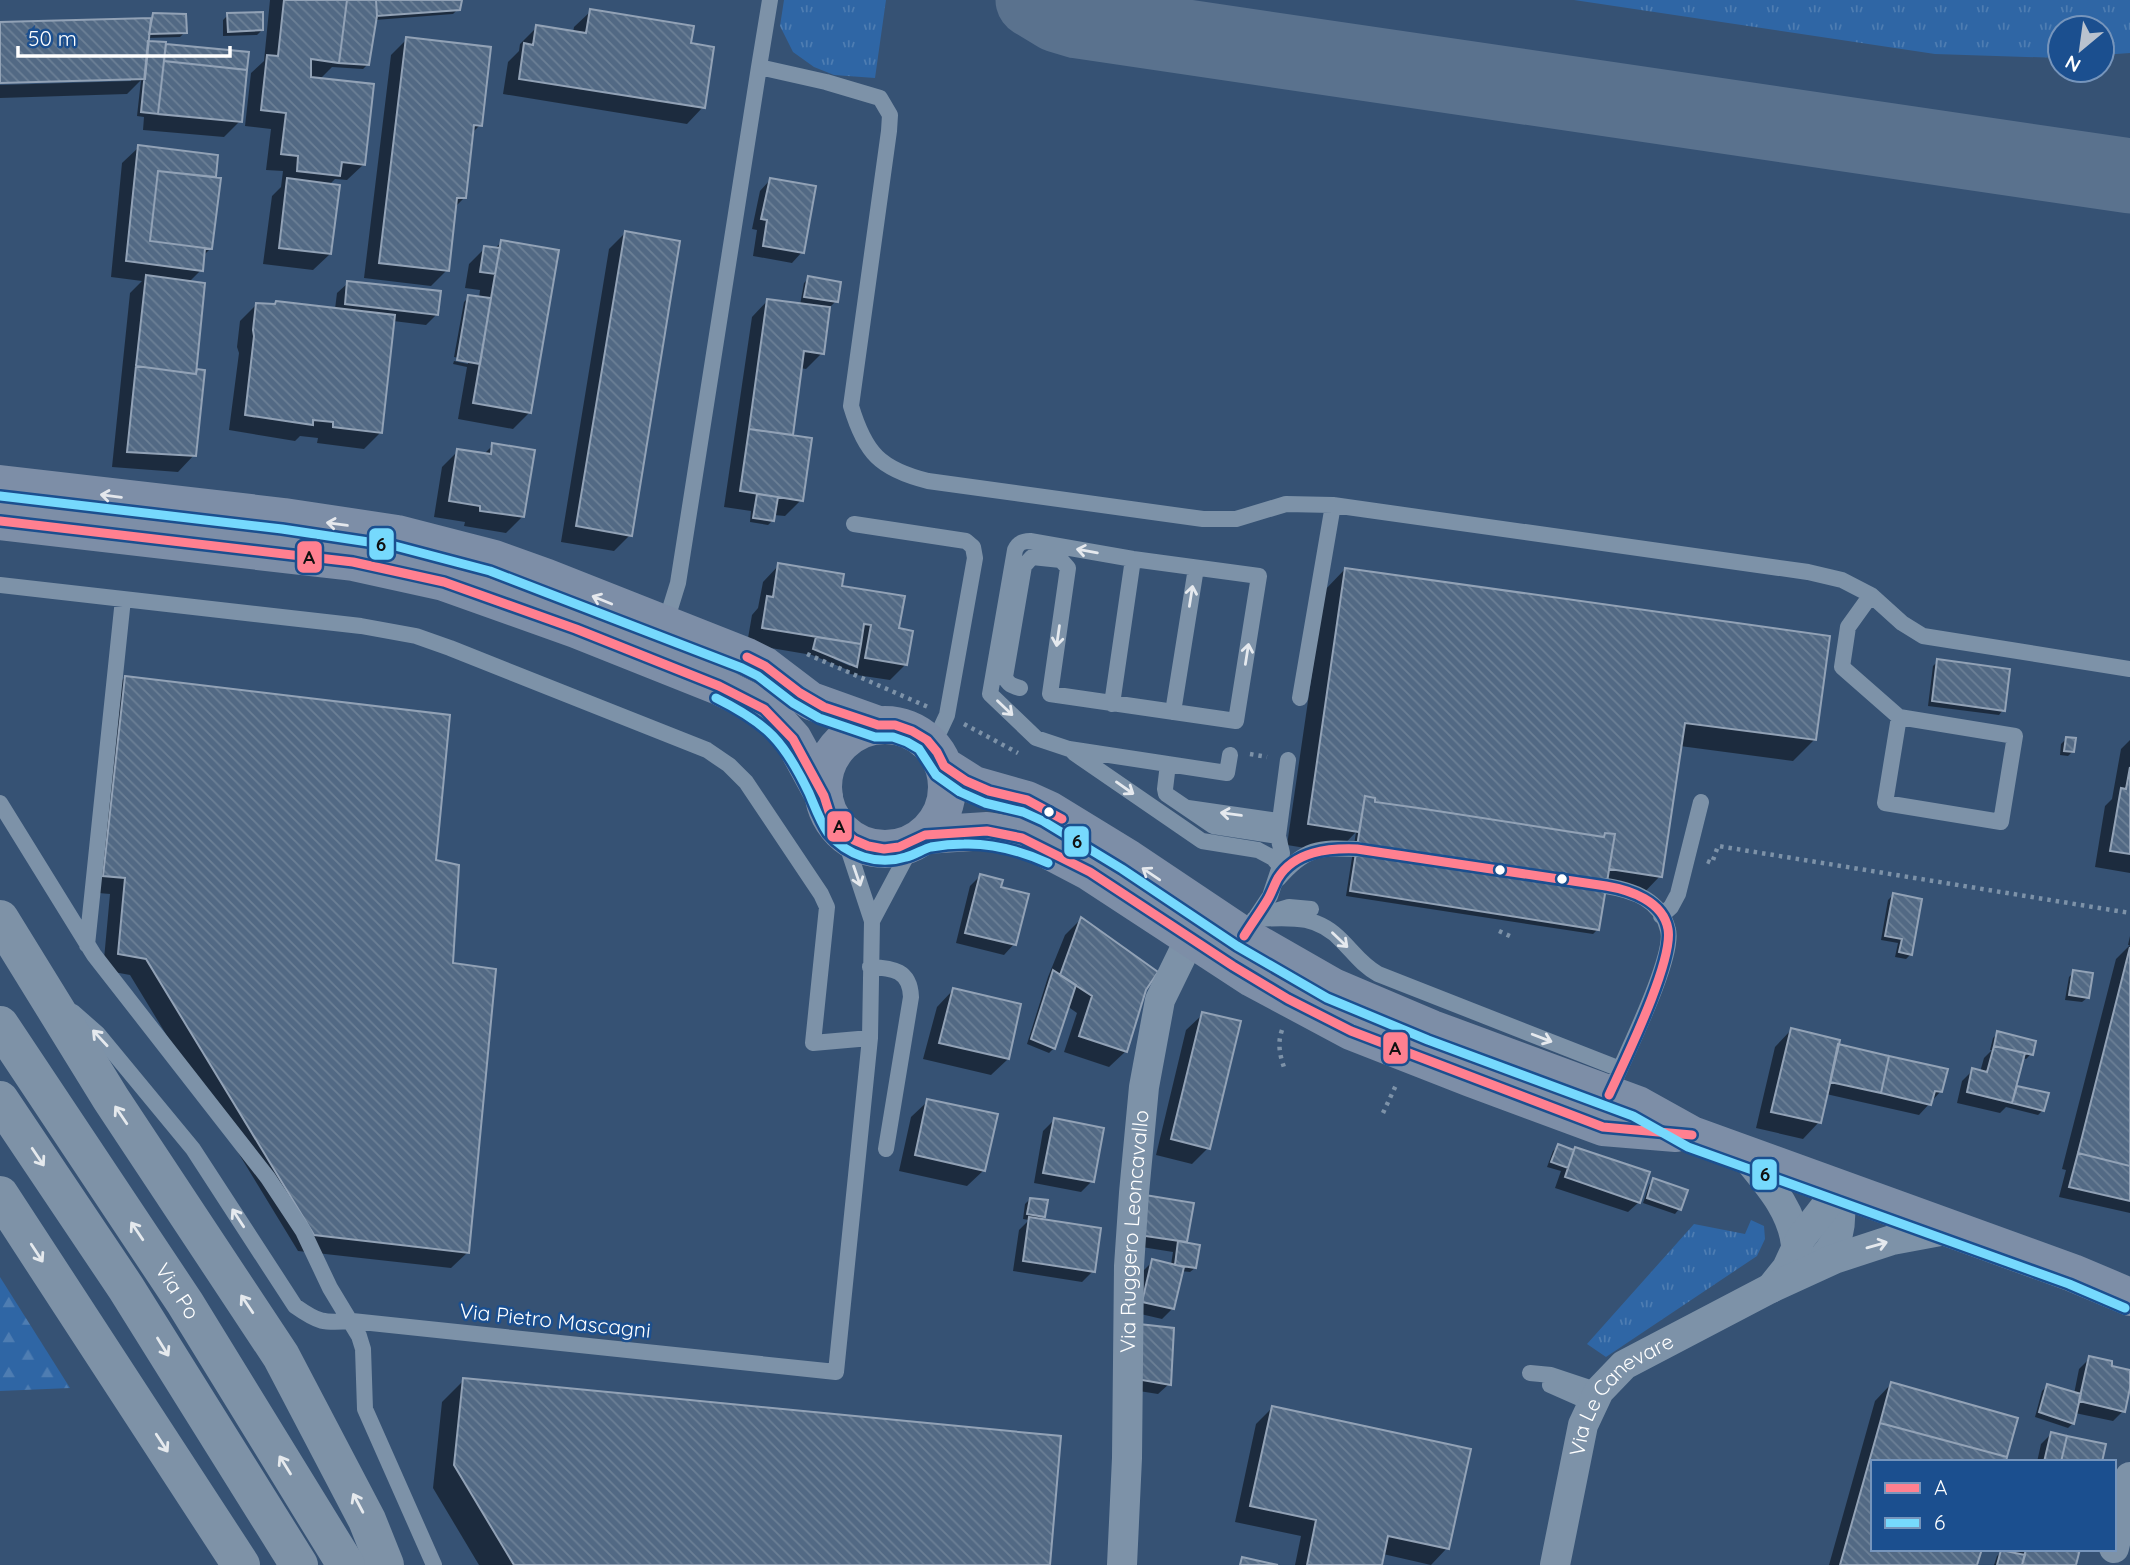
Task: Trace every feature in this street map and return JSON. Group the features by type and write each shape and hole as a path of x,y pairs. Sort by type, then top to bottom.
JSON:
{"highway":[{"path":"0,919 111,1099 281,1356 367,1520 385,1565"},
{"name":"Via Po","path":"0,1024 185,1303 346,1565"},
{"name":"Via Po","path":"0,1100 127,1288 299,1565"},
{"path":"0,1195 241,1565"}],"main road":[{"path":"0,484 306,520 397,534 494,559 765,666 818,704 877,725"},
{"path":"0,521 353,562 444,582 576,629 719,686 753,703 774,718 793,739 824,796 830,815 854,840 884,849 899,847 919,838 987,831 1029,840 1090,872 1222,932 1361,1000 1432,1028 1615,1082 1638,1105 1692,1135 2073,1273 2130,1297"},
{"path":"824,796 824,776 831,758 842,742 859,731 877,725 895,725 912,731 941,734"},
{"path":"919,838 937,821 945,803 947,784 941,734"},
{"path":"941,734 966,781 1027,800 1049,810 1129,859 1222,932 1288,999 1350,1031 1603,1127 1692,1135"}],"street":[{"name":"Via Ruggero Leoncavallo","path":"1122,1565 1127,1458 1129,1266 1144,1087 1160,1000 1222,932"},
{"path":"1744,1154 1782,1203 1805,1257"},
{"name":"Via Le Canevare","path":"1805,1257 1826,1255 1839,1235 1839,1189"},
{"name":"Via Le Canevare","path":"1555,1565 1583,1425 1596,1398 1624,1365 1770,1288 1805,1257 1853,1252 1892,1240 1951,1229"},
{"path":"2116,1539 2130,1477"}],"lane":[{"path":"665,625 678,583 770,0"},
{"path":"759,67 838,85 880,98 890,115 851,406 858,428 870,451 888,466 909,476 928,481 1203,519 1236,519 1286,504 1333,505 1808,572 1842,580 1871,594 1902,623 1923,636 2130,669"},
{"path":"1300,698 1333,505"},
{"path":"854,524 966,541 973,547 975,558 950,705 941,734"},
{"path":"1020,688 1012,686 1005,677 1024,566 1032,557 1061,560 1068,568 1050,694 1236,721 1259,576 1023,541 1015,550 990,694 1036,738 1069,749 1227,773 1230,755"},
{"path":"1112,704 1133,559"},
{"path":"1173,712 1196,568"},
{"path":"0,584 361,626 416,636 707,750 729,765 746,782 827,907 813,1043 870,1038"},
{"path":"1871,594 1848,627 1842,667 1899,717 2015,736 2001,822 1885,803 1899,717"},
{"path":"87,945 123,599"},
{"path":"1069,749 1202,841 1258,850 1273,858 1278,873"},
{"path":"1222,932 1270,896 1282,853 1278,828 1288,760"},
{"path":"1168,764 1166,794 1213,826 1278,828"},
{"path":"1661,916 1671,907 1678,894 1701,802"},
{"path":"0,803 87,945 268,1178 303,1231 330,1288 352,1321 363,1349 365,1409 434,1565"},
{"name":"Via Pietro Mascagni","path":"31,971 98,1034 193,1149 295,1306 323,1323 352,1321 836,1372 870,1038 872,921 842,830"},
{"name":"Via Pietro Mascagni","path":"872,921 919,838"},
{"path":"1278,873 1301,856 1317,850 1357,849"},
{"path":"1606,886 1629,890 1653,905 1668,930 1669,939 1662,971 1615,1082"},
{"path":"1222,932 1289,907 1311,909"},
{"path":"870,967 890,968 903,975 911,986 886,1149"}],"path":[{"path":"799,650 941,734 1027,759"},
{"path":"1247,754 1266,757"},
{"path":"1706,861 1712,863 1718,846 2130,913"},
{"path":"1499,931 1514,938"},
{"path":"1283,1026 1279,1044 1285,1070"},
{"path":"1382,1113 1401,1076"}],"green space":[{"path":"784,0 886,0 875,78 834,75 814,67 793,52 780,26"},
{"path":"1574,0 2130,0 2130,53 2116,54 2116,14 2046,14 2046,58 1935,54"},
{"path":"1751,1220 1764,1226 1765,1239 1757,1256 1606,1357 1587,1344 1694,1224 1745,1234"},
{"path":"0,1277 70,1388 0,1391"}],"building":[{"path":"284,0 347,0 339,63 311,59 311,77 374,84 365,165 342,162 340,176 297,171 298,156 281,154 286,113 261,110 267,55 278,56"},
{"path":"347,0 376,0 377,16 369,65 339,63"},
{"path":"376,0 462,0 460,10 377,16"},
{"path":"590,9 694,26 691,43 714,47 705,108 519,79 524,43 533,45 536,25 586,33"},
{"path":"263,12 263,30 228,32 227,13"},
{"path":"153,13 186,14 187,33 149,34"},
{"path":"151,18 145,79 0,83 0,22"},
{"path":"406,37 491,47 482,126 474,125 466,198 457,198 449,271 379,263"},
{"path":"148,41 166,42 158,114 141,112"},
{"path":"166,44 249,52 247,70 164,61"},
{"path":"164,61 247,70 242,122 158,114"},
{"path":"138,145 218,155 216,177 158,171 150,241 205,248 203,271 126,261"},
{"path":"158,171 221,178 212,249 150,241"},
{"path":"287,178 340,185 331,254 279,248"},
{"path":"770,178 816,186 804,253 763,246 767,220 761,219"},
{"path":"625,231 680,241 632,536 576,526"},
{"path":"501,240 559,250 531,413 473,403"},
{"path":"484,246 500,248 495,274 480,272"},
{"path":"146,275 205,283 196,374 136,366"},
{"path":"808,276 841,282 838,302 804,297"},
{"path":"347,281 441,291 438,315 345,304"},
{"path":"468,295 491,298 480,364 457,360"},
{"path":"767,299 830,307 824,354 804,351 793,435 749,429"},
{"path":"276,301 395,315 382,433 333,427 333,422 313,420 313,425 245,415 256,303 275,304"},
{"path":"136,366 196,374 197,369 205,370 196,456 127,452"},
{"path":"749,429 812,438 803,501 740,491"},
{"path":"492,443 535,450 524,517 480,511 480,506 449,501 457,449 491,454"},
{"path":"757,494 778,497 774,521 753,518"},
{"path":"778,563 844,574 842,586 905,596 899,628 913,631 907,665 865,658 871,625 864,624 861,644 762,628 767,596 773,597"},
{"path":"1345,568 1830,636 1816,740 1685,723 1662,877 1609,869 1615,834 1605,833 1604,837 1375,802 1375,798 1365,796 1359,832 1308,824"},
{"path":"816,637 861,644 857,667 813,649"},
{"path":"1937,659 2010,669 2005,711 1932,701"},
{"path":"125,676 450,715 436,860 459,865 453,963 496,969 469,1253 314,1235 146,959 118,954 125,878 103,876"},
{"path":"2066,737 2076,738 2074,752 2064,751"},
{"path":"2130,767 2130,854 2110,851 2121,788 2126,789"},
{"path":"1365,796 1375,798 1375,802 1604,837 1605,833 1615,834 1599,930 1350,891"},
{"path":"980,874 1003,880 1001,887 1029,894 1016,945 965,933"},
{"path":"1893,893 1922,899 1912,955 1899,952 1902,939 1885,936"},
{"path":"1081,917 1158,972 1146,990 1127,1052 1079,1036 1092,996 1060,975"},
{"path":"2130,947 2130,1166 2078,1153"},
{"path":"1053,970 1076,985 1055,1049 1031,1039"},
{"path":"2073,970 2093,973 2089,998 2069,995"},
{"path":"953,988 1021,1004 1009,1059 939,1043"},
{"path":"1202,1012 1241,1021 1210,1149 1171,1139"},
{"path":"1791,1028 1840,1040 1821,1123 1771,1112"},
{"path":"1997,1031 2036,1041 2033,1055 1994,1046"},
{"path":"1838,1044 1889,1056 1881,1093 1830,1082"},
{"path":"1994,1046 2025,1053 2012,1103 1967,1092 1972,1068 1987,1072"},
{"path":"1889,1056 1948,1069 1942,1092 1935,1091 1931,1105 1881,1093"},
{"path":"2017,1086 2049,1093 2044,1111 2012,1103"},
{"path":"927,1099 998,1114 985,1171 915,1155"},
{"path":"1054,1118 1104,1128 1094,1182 1043,1173"},
{"path":"1558,1144 1574,1150 1568,1168 1551,1162"},
{"path":"1575,1147 1650,1172 1640,1203 1565,1177"},
{"path":"2078,1153 2130,1166 2130,1201 2069,1187"},
{"path":"1653,1178 1688,1190 1681,1210 1647,1198"},
{"path":"1145,1195 1194,1203 1187,1242 1138,1235"},
{"path":"1030,1198 1048,1200 1045,1217 1027,1214"},
{"path":"1029,1217 1101,1228 1095,1272 1023,1261"},
{"path":"1178,1241 1200,1245 1196,1268 1175,1265"},
{"path":"1152,1259 1184,1267 1174,1309 1142,1302"},
{"path":"1139,1324 1174,1328 1171,1385 1136,1379"},
{"path":"2089,1356 2112,1361 2112,1366 2130,1370 2130,1388 2125,1412 2079,1401"},
{"path":"463,1378 1061,1436 1050,1565 514,1565 454,1465"},
{"path":"1891,1382 2018,1418 2007,1457 1880,1423"},
{"path":"2047,1384 2081,1394 2074,1424 2039,1412"},
{"path":"1272,1406 1471,1449 1449,1549 1388,1536 1382,1565 1307,1565 1316,1520 1250,1506"},
{"path":"1880,1423 2007,1457 2006,1460 1871,1460 1871,1551 1981,1551 1977,1565 1840,1565"},
{"path":"2051,1432 2067,1436 2061,1460 2044,1460"},
{"path":"2067,1436 2106,1444 2102,1460 2061,1460"},
{"path":"2001,1551 2025,1555 2022,1565 1997,1565"},
{"path":"2026,1551 2080,1551 2076,1565 2022,1565"},
{"path":"1242,1557 1278,1565 1240,1565"}],"taxiway":[{"path":"1033,0 1058,15 1078,21 2130,176"}],"transit line":[{"name":"6","path":"0,496 282,529 395,546 490,571 742,668 819,718 875,737 893,737 907,742 919,749 936,775 960,792 985,803 1023,812 1043,821 1122,869 1237,946 1327,998 1428,1040 1633,1116 1688,1147 2069,1284 2125,1308"},
{"name":"A","path":"0,521 353,562 444,582 576,629 719,686 764,709 793,739 824,796 830,815 854,840 884,849 899,847 925,835 987,831 1022,838 1090,872 1233,966 1288,999 1351,1031 1603,1127 1692,1135"},
{"name":"A","path":"747,657 765,666 800,693 824,707 878,725 895,725 912,731 927,740 944,766 966,781 989,791 1027,800 1062,819"},
{"name":"6","path":"716,698 734,707 773,736 800,775 828,833 844,848 854,853 885,860 909,856 931,847 975,844 1007,849 1048,863"},
{"name":"A","path":"1244,936 1285,869 1303,857 1335,849 1357,849 1606,886 1635,894 1660,911 1668,929 1668,944 1656,987 1609,1095"}]}
